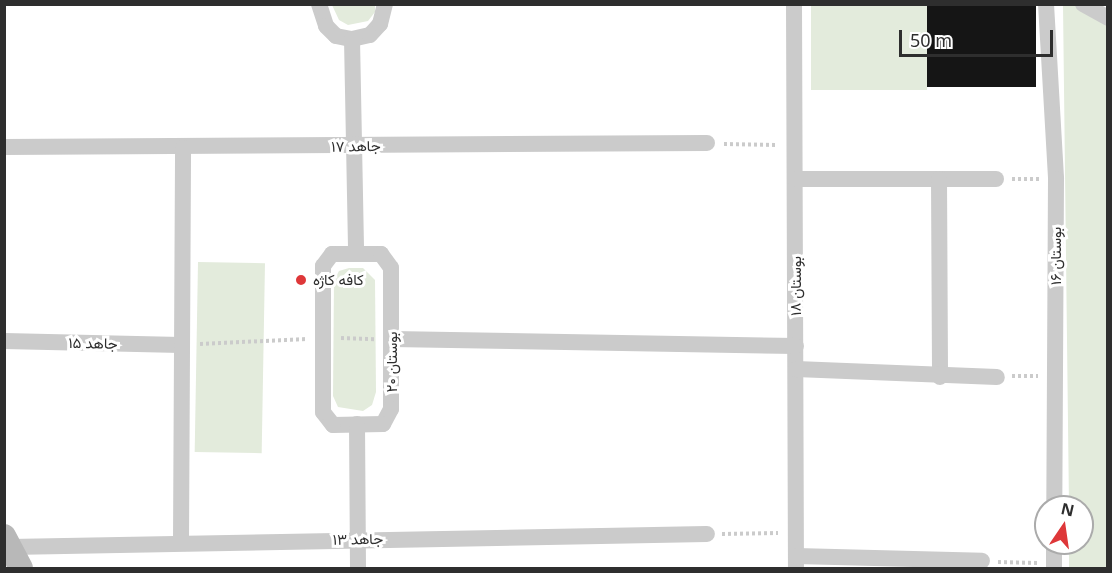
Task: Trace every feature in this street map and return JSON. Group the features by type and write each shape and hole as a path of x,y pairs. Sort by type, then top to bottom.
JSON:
{"main road":[{"path":"7,542 21,568"}],"street":[{"path":"319,4 326,26 336,36 352,39 370,35 380,24 385,4"},
{"name":"بوستان ۱۸","path":"794,4 796,562"},
{"name":"بوستان ۱۶","path":"1046,4 1056,179 1054,495"},
{"path":"1083,4 1107,18"},
{"path":"352,39 356,253"},
{"name":"جاهد ۱۷","path":"4,147 183,148 707,143"},
{"path":"181,542 183,148"},
{"path":"795,179 996,179"},
{"path":"939,179 940,377"},
{"name":"بوستان ۲۰","path":"356,253 381,254 391,268 391,409 383,424 333,425 323,412 323,266 332,254 356,253"},
{"path":"392,339 796,346"},
{"name":"جاهد ۱۵","path":"4,341 182,345"},
{"path":"796,369 940,377 997,377"},
{"path":"357,424 358,568"},
{"name":"جاهد ۱۳","path":"7,542 357,540 706,534"},
{"path":"796,562 982,561"}],"path":[{"path":"707,143 795,146"},
{"path":"996,179 1056,179"},
{"path":"182,345 323,338 392,339"},
{"path":"997,377 1056,375"},
{"path":"706,534 796,533"},
{"path":"982,561 1054,566"}],"green space":[{"path":"332,5 375,5 375,12 368,21 348,25 339,20"},
{"path":"811,5 927,5 927,90 811,90"},
{"path":"1063,5 1077,5 1107,24 1107,568 1069,568 1069,555 1094,555 1094,495 1069,495"},
{"path":"198,262 265,263 262,453 195,452"},
{"path":"363,268 375,280 376,392 372,405 363,411 338,407 333,396 334,280 339,271"}],"building":[{"path":"927,4 1036,4 1036,87 927,87"}],"place":[{"name":"کافه کاژه","path":"301,280"}]}
